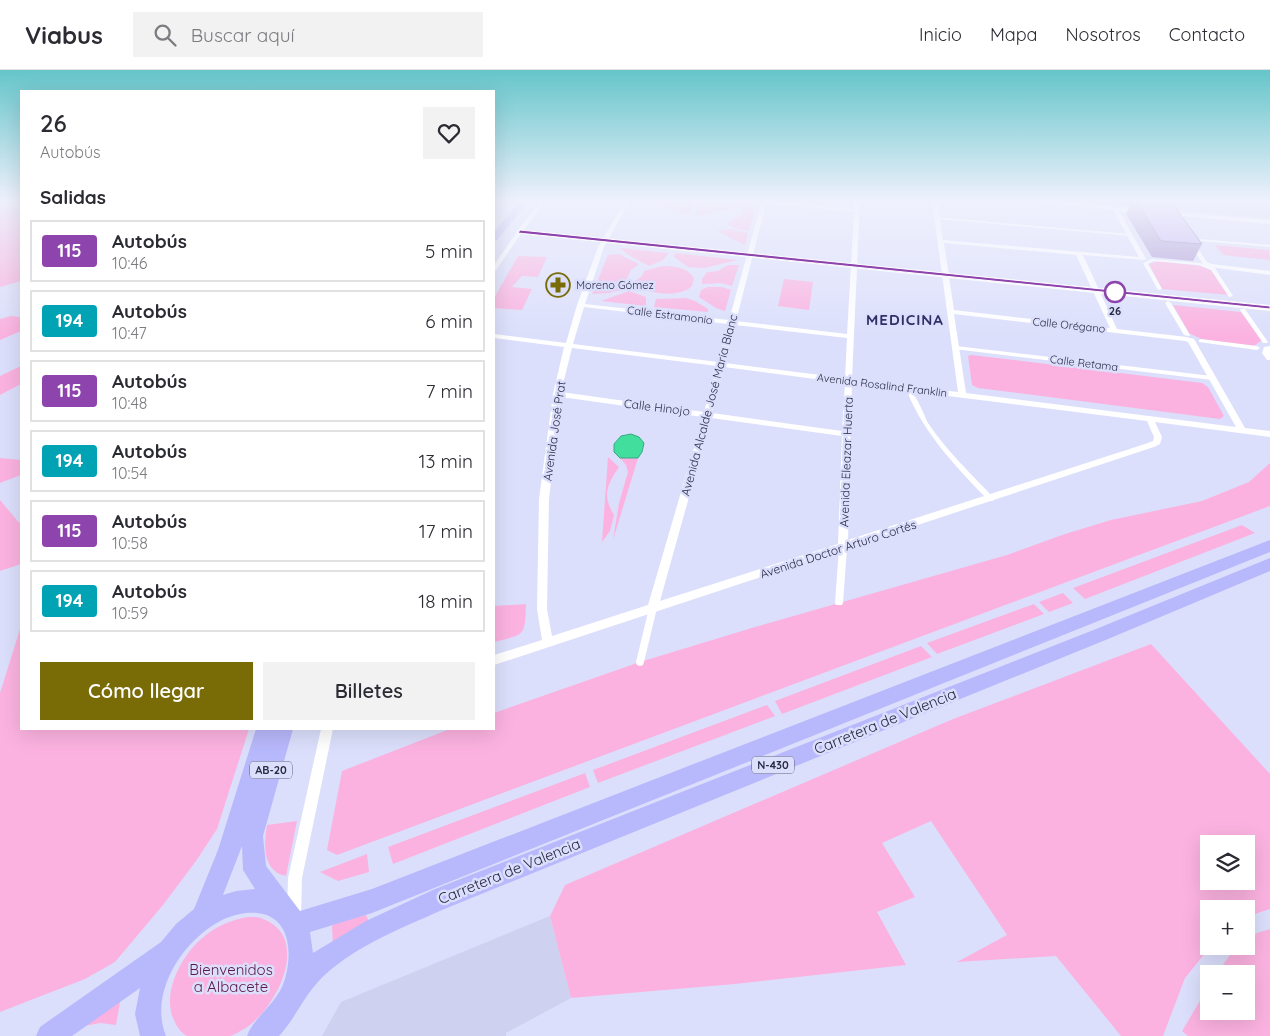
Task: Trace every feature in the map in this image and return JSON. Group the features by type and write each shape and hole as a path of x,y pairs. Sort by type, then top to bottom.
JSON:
{"main road":[{"name":"Carretera de Valencia","path":"293,919 379,898 1270,546"},
{"name":"Carretera de Valencia","path":"292,993 317,966 339,950 376,927 435,901 1102,634 1270,564"},
{"path":"203,917 229,850 266,730"},
{"name":"AB-20","path":"283,730 252,836 255,870 293,919"},
{"path":"153,1036 150,1029 148,1003 156,975 171,949 186,931 203,917 227,905 251,900 272,903 293,919 302,944 301,967 292,993 280,1014 260,1036"},
{"path":"49,1036 171,949"}],"street":[{"path":"495,268 510,246"},
{"name":"Avenida José Prat","path":"548,643 542,610 544,498 557,394 580,305 603,246"},
{"path":"668,246 1270,308"},
{"name":"Avenida Alcalde José María Blanc","path":"653,608 708,414 752,246"},
{"name":"Avenida Eleazar Huerta","path":"839,603 843,548 846,434 855,246"},
{"path":"941,246 962,395"},
{"path":"987,246 1200,264 1210,267 1270,273"},
{"path":"1137,246 1160,289"},
{"path":"1193,246 1205,263 1213,269 1231,296"},
{"path":"1079,254 1114,330"},
{"path":"1168,303 1242,430"},
{"name":"Calle Estramonio","path":"580,305 850,336"},
{"path":"1243,310 1268,345 1266,353 1270,358"},
{"name":"Calle Orégano","path":"951,312 1187,337"},
{"name":"Avenida Rosalind Franklin","path":"495,336 1270,434"},
{"path":"1201,341 1258,348"},
{"name":"Calle Retama","path":"956,348 1212,378"},
{"name":"Calle Hinojo","path":"557,394 846,434"},
{"path":"911,394 916,407 940,442 990,499"},
{"name":"Avenida Doctor Arturo Cortés","path":"495,660 843,548 1151,445 1157,442 1158,437 1150,419"},
{"path":"640,662 653,608"},
{"path":"293,919 295,878 327,730"}],"shaded area":[{"path":"631,434 639,437 644,443 642,452 638,458 620,458 614,452 614,444 621,436"},
{"path":"550,916 571,998 506,1033 506,1036 322,1036 341,1002"}],"green space":[{"path":"0,246 20,246 20,281 0,287"},
{"path":"1216,246 1269,250 1270,260 1223,255"},
{"path":"620,248 669,253 663,260 649,266 630,256"},
{"path":"675,253 738,260 704,268 688,267 674,257"},
{"path":"619,254 639,264 631,270 621,290 592,294 608,255"},
{"path":"518,256 547,257 538,277 522,276 512,287 532,289 522,310 495,308 495,296"},
{"path":"1158,261 1201,266 1213,271 1230,295 1162,289 1149,264"},
{"path":"728,265 739,265 732,286 721,283 702,284 702,279 707,272 718,271"},
{"path":"662,266 676,267 688,271 694,278 692,286 680,292 657,293 636,286 635,281 642,276 644,271"},
{"path":"784,279 813,282 809,310 778,306"},
{"path":"708,287 722,287 731,290 725,311 716,308 699,297 701,290"},
{"path":"629,291 646,297 646,306 601,301"},
{"path":"686,298 708,309 708,312 654,307 656,299"},
{"path":"1173,305 1241,312 1262,340 1254,346 1204,340 1189,333"},
{"path":"11,316 20,317 20,331 0,340 0,319"},
{"path":"968,356 1202,383 1208,387 1224,416 1220,419 978,388 972,385"},
{"path":"20,366 20,385 0,395 0,376"},
{"path":"608,457 619,467 609,485 608,502 614,515 610,531 602,542"},
{"path":"0,458 20,460 20,475 0,483"},
{"path":"620,458 638,458 613,540 619,503 628,472 626,465"},
{"path":"1270,463 1270,506 337,855 327,850 342,771 447,730 495,730 495,713 640,662 1007,555 1111,520 1202,501 1249,482"},
{"path":"0,500 20,524 20,564 0,571"},
{"path":"1242,525 1255,533 1085,599 1073,588"},
{"path":"1063,593 1073,603 1049,612 1039,602"},
{"path":"526,604 525,623 521,632 512,637 495,642 495,606"},
{"path":"1034,604 1044,614 937,654 927,643"},
{"path":"20,629 20,730 249,730 217,829 163,905 115,962 85,979 0,1012 0,693"},
{"path":"1151,644 1270,774 1270,909 1255,914 1255,900 1200,900 1200,955 1204,955 1185,978 1163,1036 1121,1036 1056,956 957,962 1007,935 931,821 882,843 915,897 877,912 906,965 735,984 571,998 550,916 565,885 953,719"},
{"path":"921,646 932,657 782,714 775,701"},
{"path":"767,705 775,716 598,783 593,770"},
{"path":"585,773 590,787 393,864 388,847"},
{"path":"297,821 286,876 276,872 268,861 265,849 267,825"},
{"path":"367,854 369,872 338,881 320,872"},
{"path":"366,915 369,922 333,946 332,926 335,923"},
{"name":"Bienvenidos a Albacete","path":"248,917 261,918 278,928 285,942 287,957 284,974 277,991 256,1020 236,1034 230,1036 187,1036 177,1026 170,1004 174,980 179,968 192,948 205,935 222,925"},
{"path":"1270,929 1270,1036 1188,1036 1182,1031 1200,1001 1200,1020 1255,1020 1255,965 1223,965 1231,955 1255,955 1255,935"},
{"path":"121,997 116,1025 100,1023 84,1026"}],"bus line":[{"name":"115","path":"667,246 1270,308"}],"place":[{"name":"Moreno Gómez","path":"558,285"},
{"name":"26","path":"1115,292"}],"district":[{"name":"MEDICINA","path":"905,319"}]}
